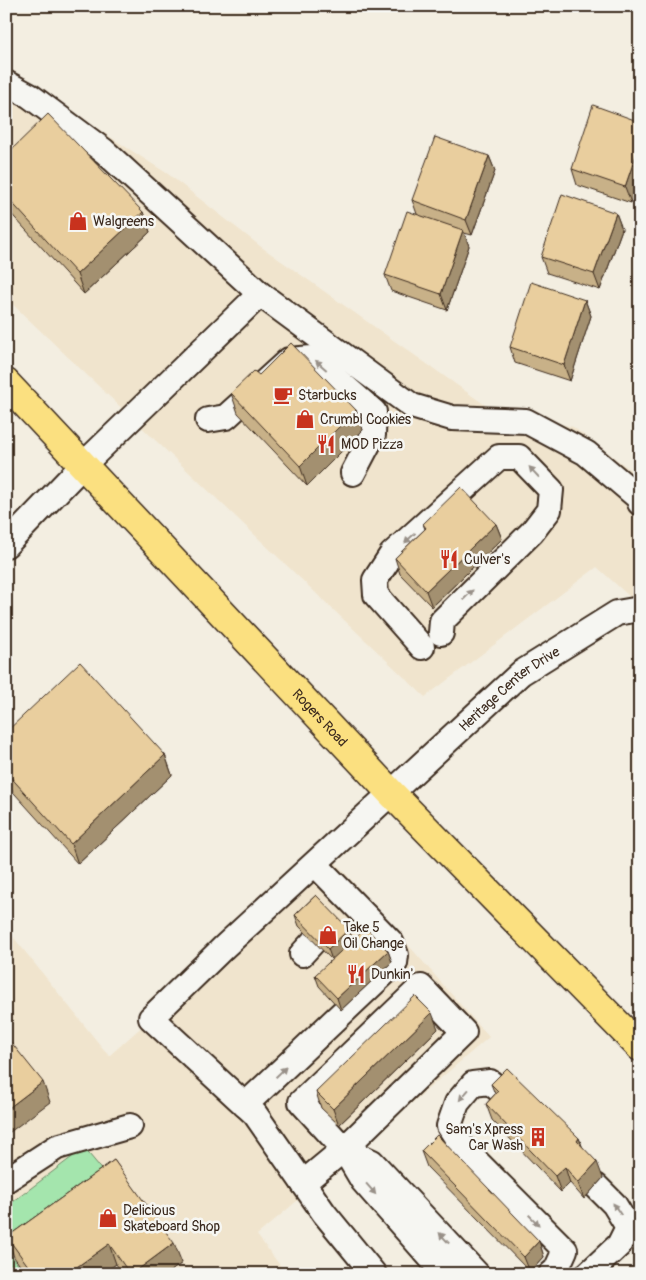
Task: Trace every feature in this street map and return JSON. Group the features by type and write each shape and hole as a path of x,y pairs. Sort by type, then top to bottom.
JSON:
{"main road":[{"name":"Rogers Road","path":"6,384 391,793 640,1047"}],"street":[{"path":"6,83 30,96 104,151 260,294 412,406 452,418 526,421 586,454 638,498 640,503"},
{"path":"6,545 83,464 260,294"},
{"path":"208,420 226,416 289,360 312,358 374,412 373,435 354,473"},
{"path":"422,647 376,595 375,580 392,554 498,457 519,457 551,490 549,510 532,532 442,621 441,633"},
{"name":"Heritage Center Drive","path":"245,1105 151,1018 224,946 521,673 617,613 640,609"},
{"path":"315,864 390,942 396,955 395,963 245,1105 254,1114 324,1213 374,1274"},
{"path":"338,925 357,907"},
{"path":"303,1183 344,1149 464,1032 421,987 301,1102 344,1149 363,1180 445,1274"},
{"path":"504,1094 490,1082 473,1084 457,1103 449,1126 464,1149 565,1250 556,1270 551,1274"},
{"path":"6,1180 57,1147 130,1126"},
{"path":"344,1149 372,1162 477,1274"},
{"path":"588,1274 619,1245 628,1227 614,1204 596,1186"}],"shaded area":[{"path":"12,74 168,174 260,246 488,407 573,427 640,477 640,606 597,567 425,697 6,298 6,79"},
{"path":"331,857 489,1037 257,1235 285,1272 283,1274 6,1274 6,928 109,1056"}],"green space":[{"path":"84,1148 110,1179 10,1254 25,1274 6,1274 6,1207"}],"building":[{"path":"593,105 640,122 640,143 625,187 572,169"},
{"name":"Walgreens","path":"48,114 143,212 77,274 6,196 6,155"},
{"path":"435,137 489,156 466,220 412,200"},
{"path":"562,194 616,213 594,274 541,257"},
{"path":"407,211 463,230 441,294 385,275"},
{"path":"531,282 585,300 564,365 510,347"},
{"path":"291,343 356,410 300,466 231,393 254,371 259,375"},
{"name":"Culver's","path":"461,487 496,524 426,591 395,558 426,528 423,524"},
{"path":"80,662 165,755 71,844 6,772 6,732"},
{"name":"Take 5 Oil Change","path":"316,895 349,929 328,949 295,915"},
{"name":"Dunkin'","path":"366,928 388,951 337,998 315,975"},
{"path":"415,996 432,1013 333,1109 316,1092"},
{"path":"6,1036 43,1082 6,1110"},
{"name":"Sam's Xpress Car Wash","path":"507,1068 579,1138 577,1141 597,1162 578,1183 565,1167 555,1176 486,1104 498,1091 491,1084"},
{"path":"437,1135 539,1241 524,1257 421,1151"},
{"name":"Delicious Skateboard Shop","path":"114,1160 174,1243 132,1274 130,1274 109,1244 67,1274 34,1274 7,1237"}],"place":[{"name":"Walgreens","path":"78,221"},
{"name":"Starbucks","path":"283,395"},
{"name":"Crumbl Cookies","path":"305,419"},
{"name":"MOD Pizza","path":"326,444"},
{"name":"Culver's","path":"449,559"},
{"name":"Take 5 Oil Change","path":"328,935"},
{"name":"Dunkin'","path":"356,974"},
{"name":"Sam's Xpress Car Wash","path":"538,1137"},
{"name":"Delicious Skateboard Shop","path":"108,1218"}]}
